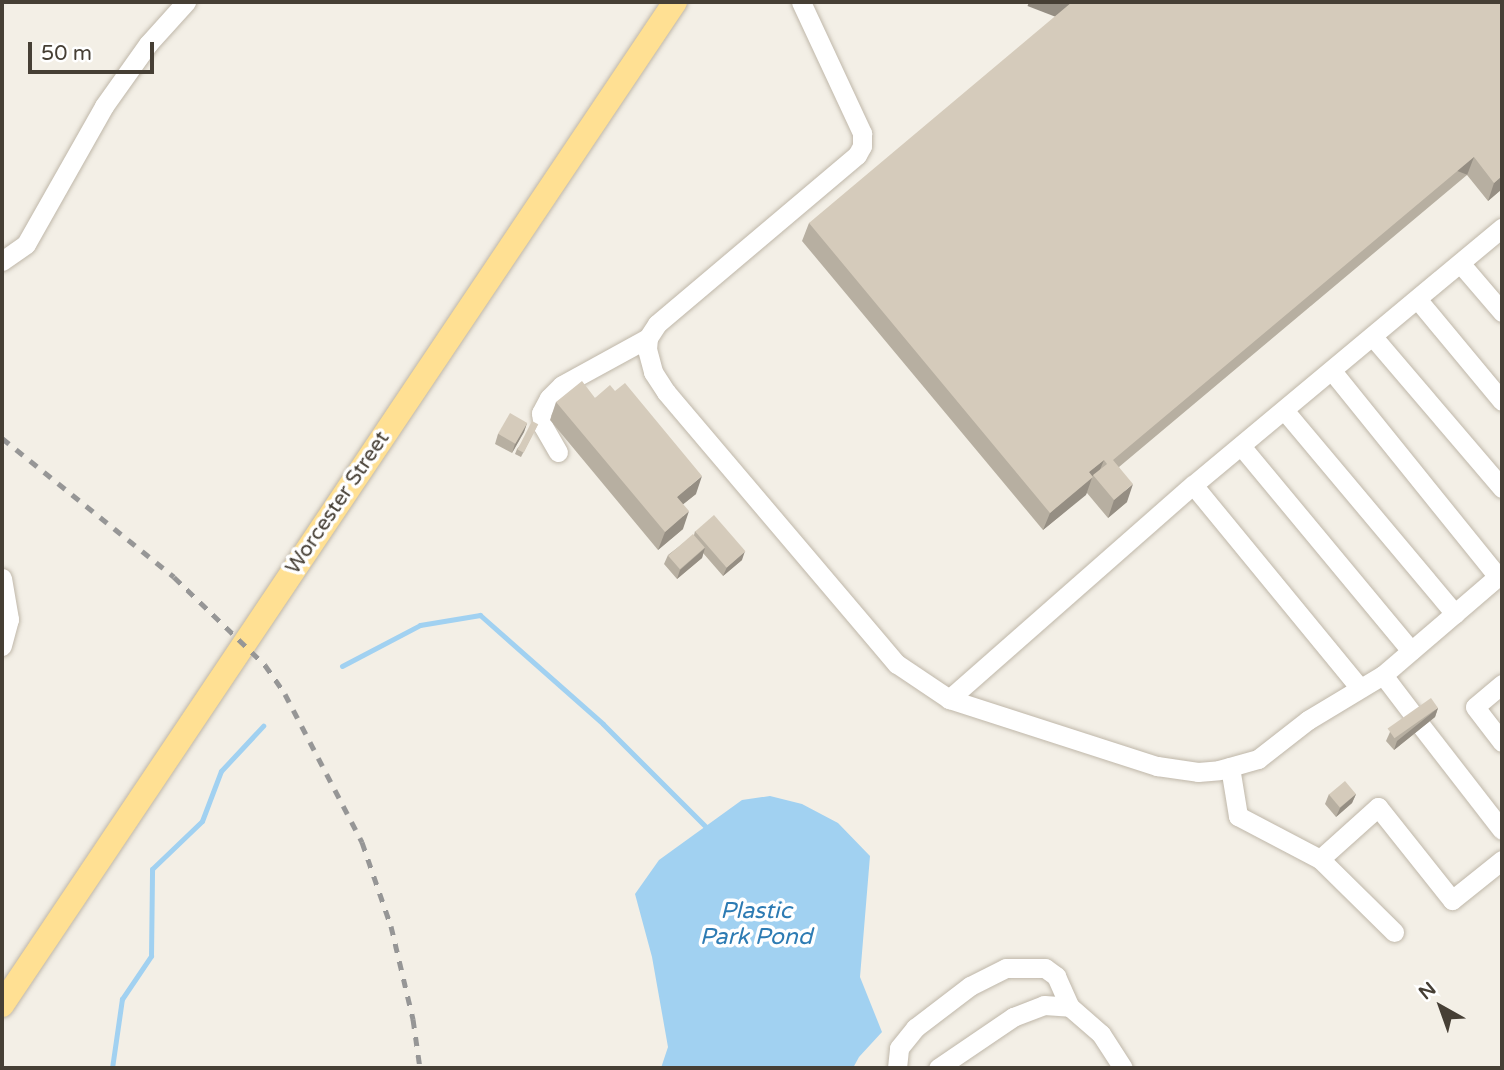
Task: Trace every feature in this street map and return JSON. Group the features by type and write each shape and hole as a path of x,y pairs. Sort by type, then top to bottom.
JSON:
{"main road":[{"name":"Worcester Street","path":"2,1005 675,2"}],"lane":[{"path":"2,261 26,244 104,106 148,44 186,2"},
{"path":"801,2 862,133 862,146 857,155 657,324 648,338 647,349 653,372 675,402 897,664 949,699 1157,766 1198,772 1258,759 1308,720 1382,675 1500,575 1332,371"},
{"path":"949,699 1193,485 1502,228"},
{"path":"1460,263 1502,312"},
{"path":"1418,300 1502,401"},
{"path":"1373,337 1502,488"},
{"path":"558,452 542,426 541,413 549,398 562,385 648,338"},
{"path":"1284,410 1455,614"},
{"path":"1241,446 1412,650"},
{"path":"1193,485 1359,687"},
{"path":"2,578 9,619 2,646"},
{"path":"1382,675 1502,830"},
{"path":"1502,684 1475,707 1502,742"},
{"path":"1230,767 1238,816 1320,859 1394,932"},
{"path":"1320,859 1378,807 1452,900 1502,860"},
{"path":"897,1068 899,1048 915,1028 970,986 1006,968 1045,968 1056,976 1070,1007 1101,1034 1123,1068"},
{"path":"938,1068 1013,1017 1044,1005 1070,1007"}],"water":[{"name":"Plastic Park Pond","path":"770,796 802,804 838,823 870,856 860,977 882,1032 859,1057 853,1068 661,1068 668,1047 652,957 635,894 659,860 742,800"}],"building":[{"path":"1072,2 1502,2 1502,176 1494,183 1474,157 1113,460 1133,484 1114,500 1093,475 1107,464 1104,460 1089,472 1093,477 1050,513 809,223"},
{"path":"582,381 595,398 610,385 615,391 625,383 702,476 677,497 689,511 665,532 556,402"},
{"path":"510,413 527,423 515,444 498,434"},
{"path":"532,421 538,424 524,453 517,450"},
{"path":"714,515 745,551 727,568 695,531"},
{"path":"693,534 705,548 680,569 668,556"},
{"path":"1431,698 1438,708 1394,738 1388,728"},
{"path":"1345,781 1356,794 1340,808 1329,794"}],"waterway":[{"path":"342,666 420,625 480,615 603,724 709,830"},
{"path":"112,1068 122,999 151,956 152,869 202,821 221,771 263,726"}],"railway":[{"path":"2,438 174,577 265,665 285,694 362,842 391,926 413,1019 420,1068"}]}
